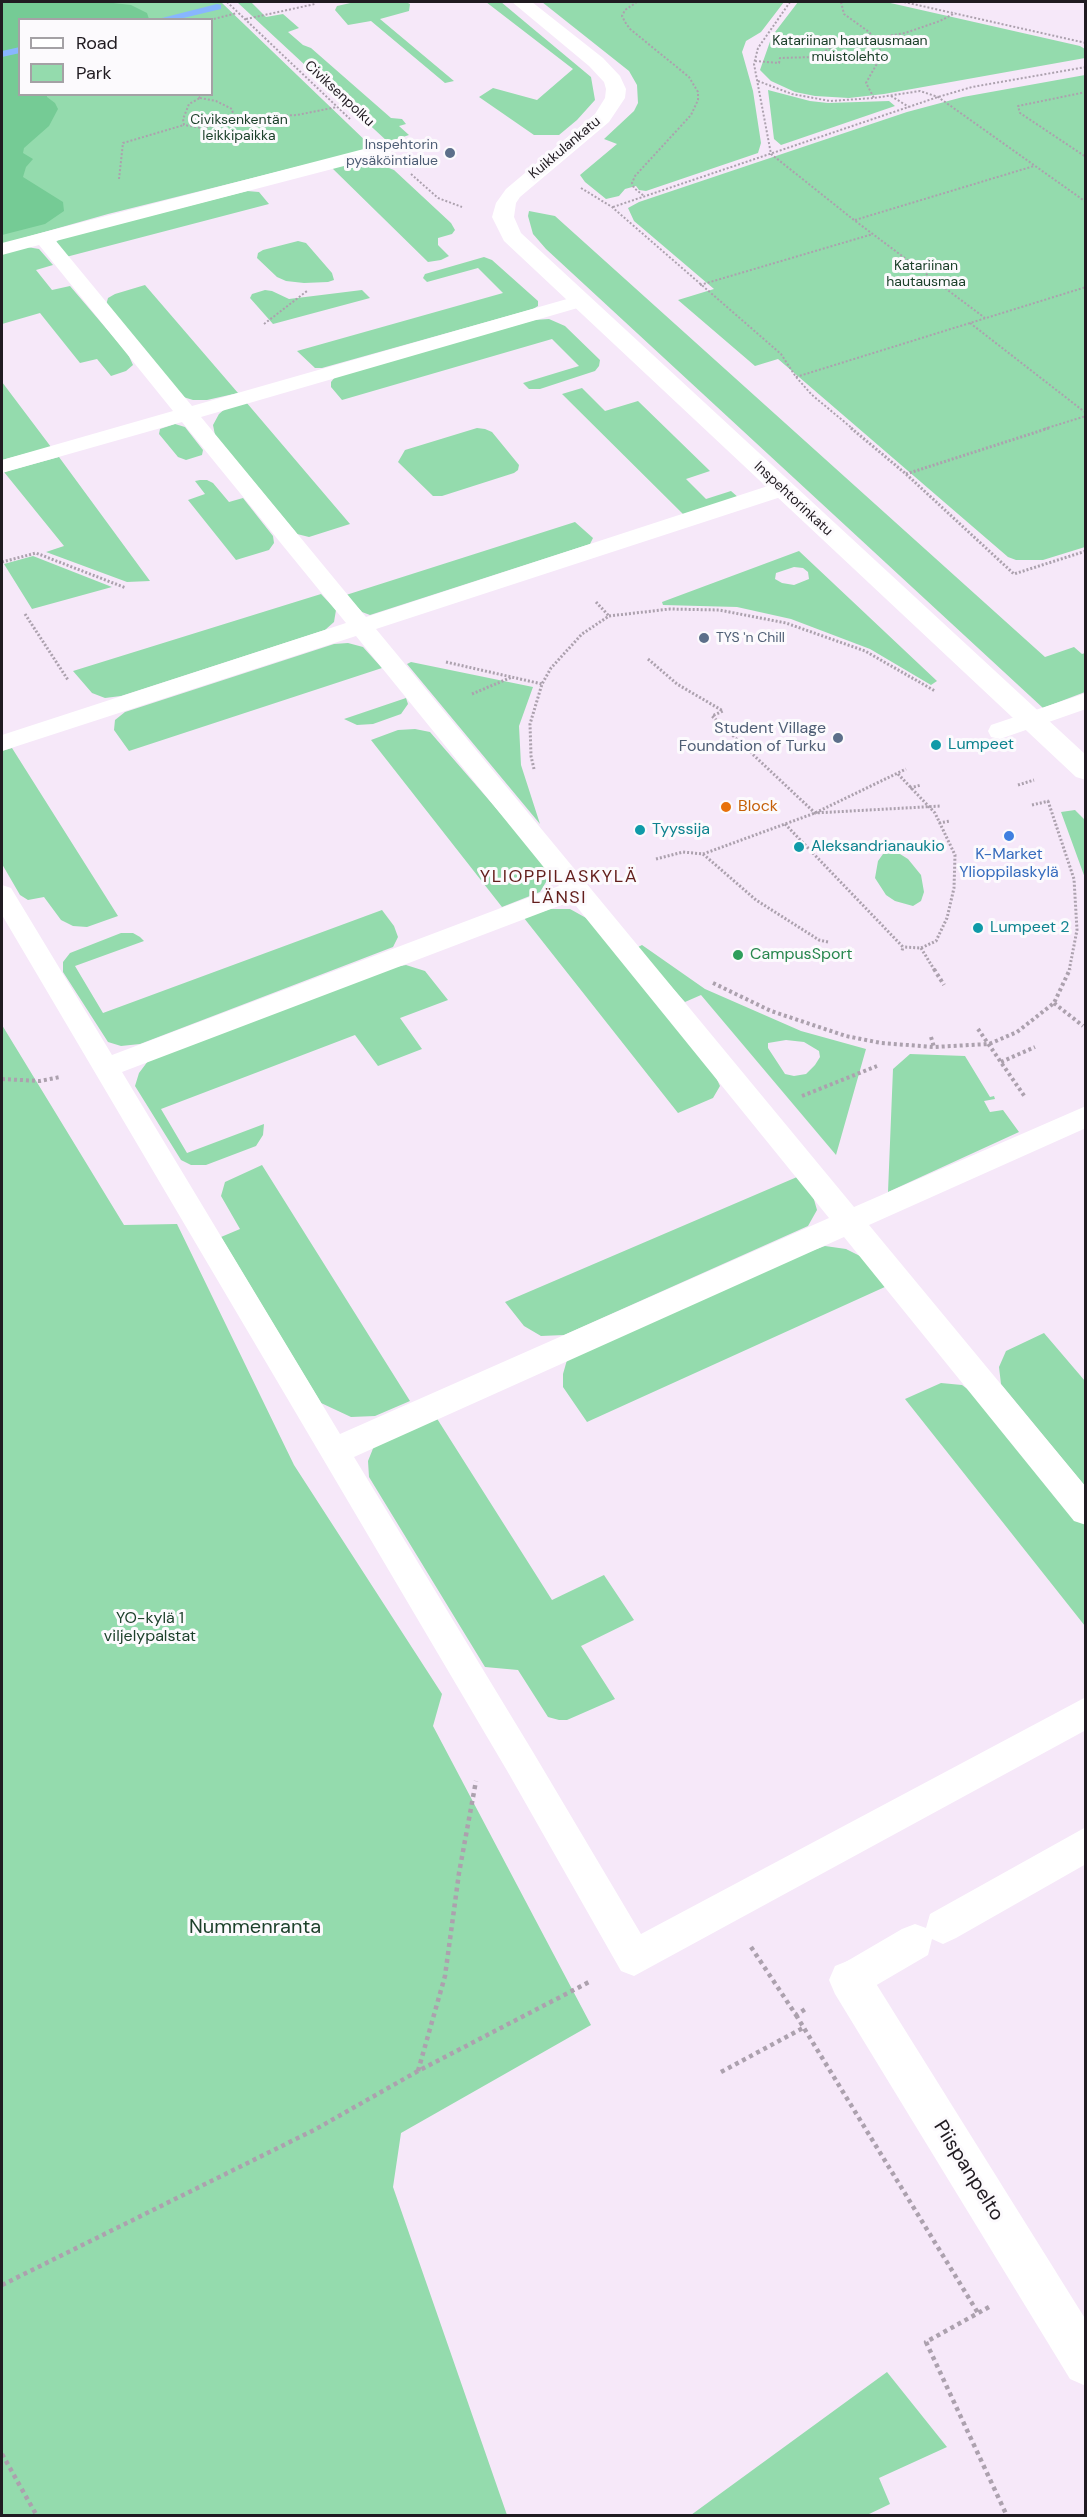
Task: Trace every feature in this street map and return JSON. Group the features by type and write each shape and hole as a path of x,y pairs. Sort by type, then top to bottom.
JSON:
{"street":[{"name":"Kuikkulankatu","path":"506,224 504,209 513,193 602,118 615,98 616,89 613,80 596,62 521,2"},
{"name":"Inspehtorinkatu","path":"506,224 512,236 1086,771"},
{"name":"Piispanpelto","path":"850,1980 1086,2363"}],"lane":[{"path":"2,249 383,150"},
{"path":"43,238 1086,1511"},
{"path":"2,467 581,301"},
{"path":"2,743 359,625 783,489"},
{"path":"1000,731 1086,699"},
{"path":"105,1068 576,890"},
{"path":"2,894 516,1755 634,1958 1086,1712"},
{"path":"334,1451 1086,1116"},
{"path":"850,1980 1086,1844"}],"path":[{"name":"Civiksenpolku","path":"227,2 383,150 438,198"},
{"path":"790,2 758,48 755,61 771,154 854,220 985,318"},
{"path":"841,2 844,14 876,38 881,52 866,83 874,98"},
{"path":"904,2 1086,44"},
{"path":"245,20 315,4"},
{"path":"213,19 238,13"},
{"path":"755,61 779,63 780,58 814,57 836,45 924,27 955,13"},
{"path":"612,207 938,97 972,87 1086,67"},
{"path":"758,81 815,99 849,101 920,91 938,97 1086,202"},
{"path":"1086,92 1027,102 1018,106 1020,113 1086,158"},
{"path":"891,96 909,107"},
{"path":"184,125 183,119 189,104 200,98 216,100 232,109 234,118"},
{"path":"114,220 123,144 184,125 202,128 229,123 234,118 297,115 338,107"},
{"path":"854,220 1034,166"},
{"path":"574,185 612,207 781,354 796,377 812,395 906,474 1014,574 1086,551"},
{"path":"699,285 873,234"},
{"path":"796,377 1086,287"},
{"path":"264,324 307,291"},
{"path":"970,323 1086,414"},
{"path":"906,474 1086,414"},
{"path":"2,562 36,553 126,588"},
{"path":"596,602 609,616"},
{"path":"536,775 531,756 530,724 542,684 551,668 582,634 609,616 670,609 719,610 786,623 865,651 928,687"},
{"path":"25,614 89,714"},
{"path":"378,647 542,684"},
{"path":"648,658 677,684 723,711 712,716 814,813 941,806"},
{"path":"656,860 682,852 703,854 814,813 906,769"},
{"path":"785,824 903,949 911,951 921,948 936,941 947,918 954,888 955,855 935,813 898,773"},
{"path":"910,788 921,785"},
{"path":"704,977 724,990 771,1011 816,1027 881,1043 934,1047 989,1044 1017,1032 1054,1003 1072,965 1077,930 1074,879 1048,801"},
{"path":"939,823 950,821"},
{"path":"703,854 756,900 819,939 828,942"},
{"path":"921,948 945,985"},
{"path":"1054,1003 1083,1026"},
{"path":"978,1029 1049,1133"},
{"path":"931,1037 934,1047"},
{"path":"1001,1062 1035,1047"},
{"path":"760,1113 877,1066"},
{"path":"2,1079 40,1081 105,1068"},
{"path":"418,2071 445,1976 459,1873 476,1781 516,1755"},
{"path":"2,2284 316,2129 418,2071 634,1958"},
{"path":"796,2015 978,2313"},
{"path":"721,2072 803,2028"},
{"path":"1007,2516 927,2342 1035,2281"},
{"path":"2,2454 37,2516"}],"green space":[{"name":"Civiksenkentän leikkipaikka","path":"2,2 221,2 373,148 108,214 2,244"},
{"path":"2,2 104,2 131,5 147,13 149,18 18,18 18,96 47,96 58,109 49,126 24,148 23,153 33,159 26,167 23,177 63,202 64,211 45,224 2,235"},
{"path":"237,2 251,2 266,17 283,14 299,28 288,32 303,45 311,48 391,118 402,119 406,124 399,126 409,135 388,142"},
{"path":"355,2 406,2 410,4 409,11 380,19 454,81 445,83 371,21 348,25 335,10 337,6"},
{"path":"486,2 501,2 591,77 595,100 559,135 534,135 479,97 493,88 537,100 573,69"},
{"path":"542,2 784,2 761,32 746,41 742,52 753,91 761,143 758,153 646,191 639,190 636,186 625,189 619,196 606,199 580,175 617,144 604,139 634,111 638,103 637,85 629,71"},
{"name":"Katariinan hautausmaan muistolehto","path":"798,2 886,2 1080,46 1085,49 1085,58 884,94 849,98 815,96 795,92 771,81 760,70 772,36"},
{"name":"Katariinan hautausmaa","path":"1085,75 1085,547 1043,560 1016,560 1008,557 778,359 755,366 678,300 714,289 634,221 628,208 639,202 907,112 963,97"},
{"path":"768,90 810,101 828,103 889,101 895,106 781,145 774,139"},
{"path":"359,161 379,164 394,170 451,223 455,230 452,234 438,238 438,245 449,256 428,262 331,167"},
{"path":"247,191 259,192 269,204 66,257 56,242 59,239"},
{"path":"529,211 555,216 1045,657 1074,647 1082,654 1085,653 1085,692 1043,708 546,249 533,234 528,216"},
{"path":"298,241 306,243 332,273 334,280 304,283 286,281 277,277 257,258 258,253 263,250"},
{"path":"27,247 39,249 53,265 36,270 52,290 70,286 128,354 133,365 126,371 111,376 97,359 80,363 40,313 2,324 2,254"},
{"path":"484,257 492,260 538,301 538,306 322,368 315,368 297,351 503,293 478,268 427,282 423,278 425,274"},
{"path":"145,285 238,393 207,400 193,400 180,396 106,305 108,298 115,294"},
{"path":"265,290 289,299 362,290 370,298 273,324 250,298 252,294"},
{"path":"549,319 565,326 600,360 595,371 540,389 529,389 523,383 579,366 552,339 342,400 331,387 331,382 335,377 534,320"},
{"path":"2,382 51,447 2,460"},
{"path":"582,388 605,411 638,401 710,471 686,479 706,499 731,491 739,498 685,516 562,394"},
{"path":"246,402 350,524 309,537 297,534 215,435 213,425 219,414 226,408"},
{"path":"175,424 185,427 203,450 202,455 186,460 178,457 159,434 160,429"},
{"path":"477,428 492,432 519,465 518,470 442,496 433,496 398,462 405,450"},
{"path":"59,457 150,581 127,582 46,552 64,546 4,472"},
{"path":"195,481 213,483 229,502 243,498 273,536 274,543 269,550 236,560 188,500 205,494"},
{"path":"575,522 593,538 590,544 370,615 362,612 346,595"},
{"path":"799,551 937,681 931,685 870,649 791,619 737,607 663,605 662,602","holes":["794,567 803,568 808,572 809,579 794,585 775,579 776,573"]},
{"path":"33,556 112,587 32,609 4,564"},
{"path":"321,594 336,610 334,622 325,630 121,696 105,698 92,693 73,671"},
{"path":"348,643 363,647 382,668 129,751 114,730 115,720 125,712 334,644"},
{"path":"411,662 533,687 519,726 521,765 540,824 407,664"},
{"path":"406,698 408,704 401,714 373,724 357,725 344,719"},
{"path":"415,729 430,732 547,867 549,877 540,892 502,907 371,740 398,730"},
{"path":"12,748 118,916 87,927 73,926 61,920 44,897 28,900 20,895 2,864 2,751"},
{"path":"1075,810 1085,820 1085,878 1061,812"},
{"path":"891,852 908,859 921,875 924,892 921,901 913,906 895,901 886,895 875,878 878,861 883,854"},
{"path":"550,909 570,909 588,919 714,1073 720,1086 713,1098 678,1113 524,918"},
{"path":"382,910 394,926 398,937 393,947 140,1044 121,1046 108,1042 63,972 63,962 70,953 121,933 133,933 144,941 75,966 103,1013"},
{"path":"642,945 705,989 801,1031 866,1049 836,1155 701,995 685,1002 636,948","holes":["786,1040 804,1042 819,1051 820,1057 806,1074 794,1076 785,1074 768,1048 768,1043"]},
{"path":"406,965 425,971 448,1000 400,1018 422,1049 378,1066 355,1035 161,1109 187,1153 264,1124 263,1135 256,1146 206,1165 191,1165 181,1160 135,1086 139,1073 148,1061 390,968"},
{"name":"Nummenranta","path":"2,1025 124,1225 177,1224 294,1465 442,1694 433,1726 591,2025 401,2133 393,2187 507,2515 2,2515"},
{"path":"910,1054 965,1056 990,1097 994,1096 995,1099 984,1101 990,1112 1003,1110 1019,1132 888,1192 893,1069"},
{"path":"262,1165 410,1401 375,1416 351,1417 321,1403 221,1237 240,1229 221,1196 225,1182"},
{"path":"797,1177 813,1196 817,1210 808,1226 564,1335 541,1336 524,1326 505,1302"},
{"path":"825,1246 846,1249 860,1256 887,1286 587,1422 563,1387 563,1374 567,1360"},
{"path":"1044,1333 1085,1381 1085,1486 1001,1384 999,1367 1006,1351"},
{"path":"941,1383 962,1385 981,1399 1085,1525 1085,1626 905,1399"},
{"path":"436,1417 552,1600 604,1575 634,1620 581,1646 615,1699 567,1720 559,1720 548,1717 518,1670 485,1667 369,1477 368,1461 374,1446"},
{"path":"887,2372 947,2447 879,2478 890,2504 867,2515 691,2515"}],"waterway":[{"path":"168,18 217,7"},
{"path":"2,54 18,50"}],"place":[{"name":"Inspehtorin pysäköintialue","path":"450,153"},
{"name":"TYS 'n Chill","path":"704,638"},
{"name":"Student Village Foundation of Turku","path":"838,738"},
{"name":"Lumpeet","path":"936,745"},
{"name":"Block","path":"726,807"},
{"name":"Tyyssija","path":"640,830"},
{"name":"K-Market Ylioppilaskylä","path":"1009,836"},
{"name":"Aleksandrianaukio","path":"799,847"},
{"name":"Lumpeet 2","path":"978,928"},
{"name":"CampusSport","path":"738,955"}],"district":[{"name":"YLIOPPILASKYLÄ LÄNSI","path":"559,887"}],"park label":[{"name":"YO-kylä 1 viljelypalstat","path":"150,1628"}]}
